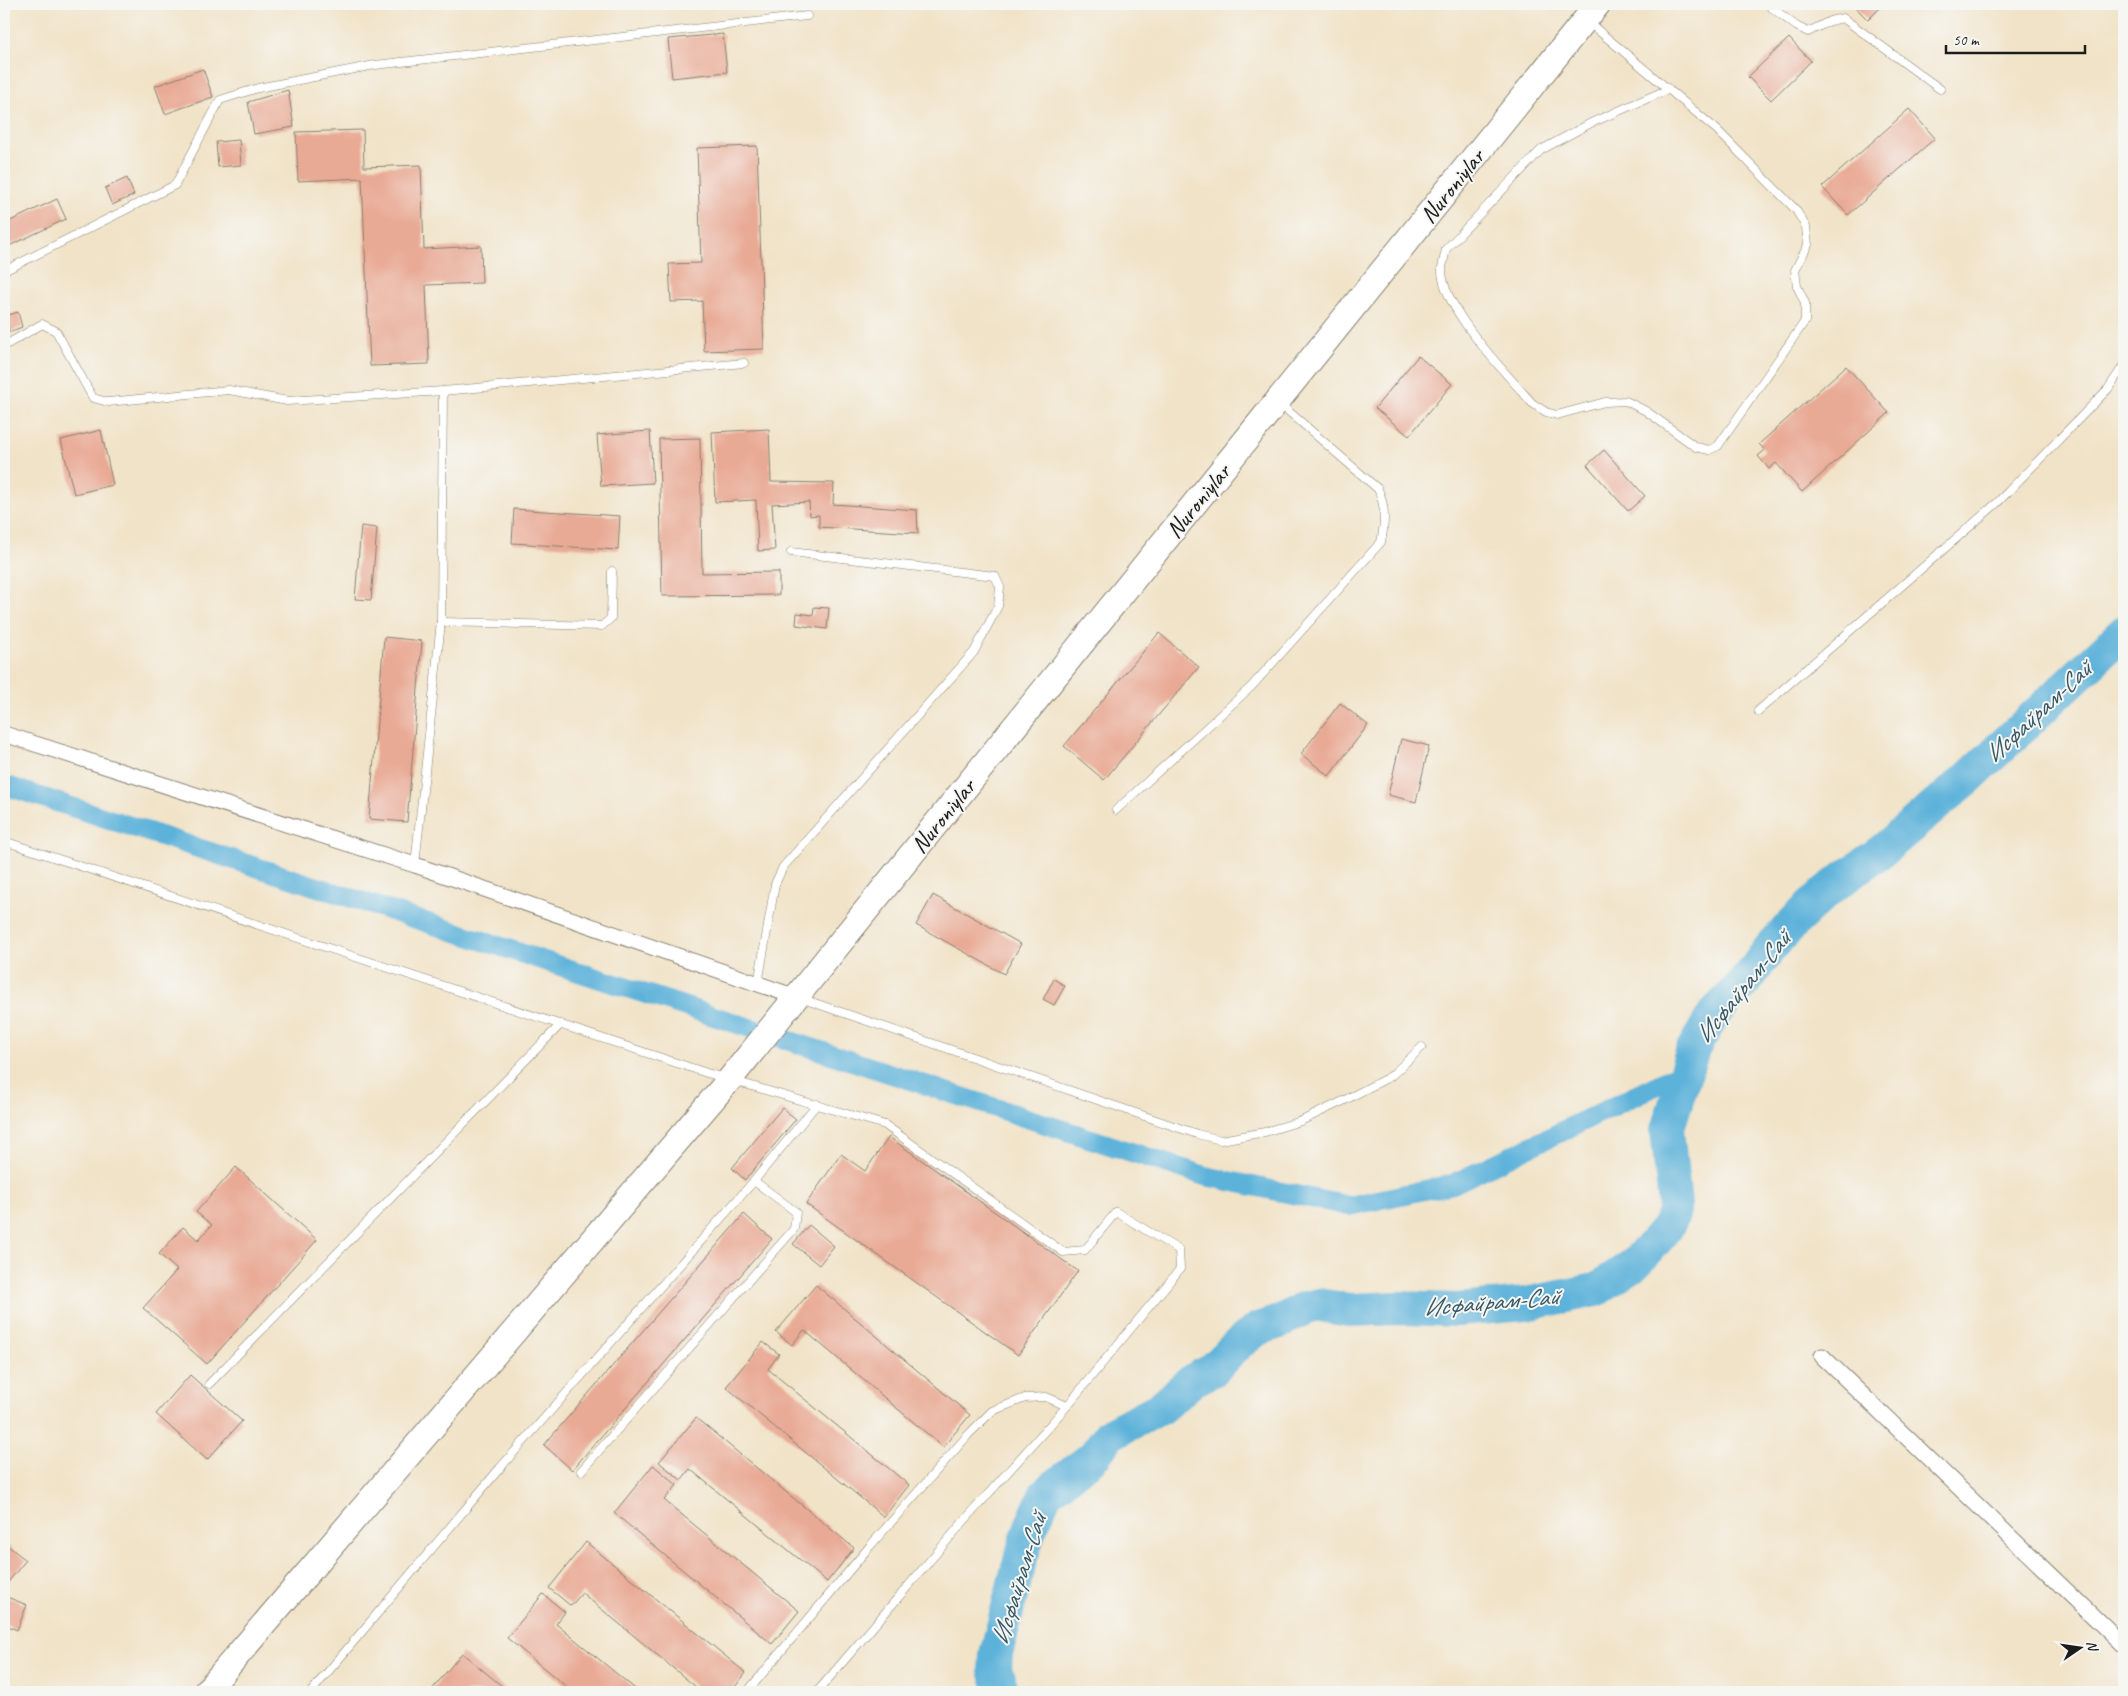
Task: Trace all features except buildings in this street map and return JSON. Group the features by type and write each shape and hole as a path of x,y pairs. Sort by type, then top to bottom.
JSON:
{"main road":[{"name":"Nuroniylar","path":"206,1692 730,1079 1592,12"}],"street":[{"path":"4,734 415,865 796,997"},
{"path":"1822,1356 2124,1646"}],"lane":[{"path":"1767,4 1796,26 1808,32 1830,21 1843,18 1940,89"},
{"path":"1592,12 1669,90 1724,137 1796,210 1806,227 1808,245 1795,270 1797,286 1805,303 1805,321 1718,446 1709,450 1696,447 1646,410 1626,400 1605,402 1556,415 1546,412 1532,403 1462,319 1447,289 1442,269 1446,249 1541,150 1591,123 1669,90"},
{"path":"4,271 176,184 220,100 258,88 375,65 807,16"},
{"path":"4,346 42,324 56,331 93,398 108,402 229,390 287,400 443,391 744,363"},
{"path":"1758,711 1998,502 2108,389 2124,365"},
{"path":"415,865 441,622 443,391"},
{"path":"1116,810 1251,687 1381,542 1385,525 1383,501 1378,489 1278,402"},
{"path":"758,984 775,884 782,868 974,652 998,606 1000,587 995,576 791,552"},
{"path":"441,622 602,626 611,618 612,571"},
{"path":"4,841 730,1079 885,1125 1063,1252 1085,1250 1116,1212 1179,1250 1180,1269 1067,1406 964,1521 817,1692"},
{"path":"796,997 1197,1134 1221,1140 1264,1132 1301,1121 1391,1076 1422,1047"},
{"path":"209,1384 562,1024"},
{"path":"311,1692 500,1468 754,1181 817,1104"},
{"path":"582,1472 794,1229 796,1212 754,1181"},
{"path":"747,1692 870,1546 968,1435 992,1411 1025,1398 1046,1397 1067,1406"}],"waterway":[{"name":"Исфайрам-Сай","path":"1003,1692 995,1670 996,1654 1019,1564 1030,1529 1046,1493 1093,1457 1110,1434 1160,1408 1193,1380 1211,1371 1238,1344 1258,1329 1279,1322 1305,1308 1319,1305 1349,1310 1400,1308 1456,1310 1526,1304 1596,1290 1632,1266 1666,1229 1673,1215 1675,1204 1667,1130 1693,1049 1714,1014 1749,977 1770,948 1828,890 1883,850 1967,779 2124,632"},
{"path":"4,785 1205,1176 1349,1206 1453,1184 1686,1071"}]}
